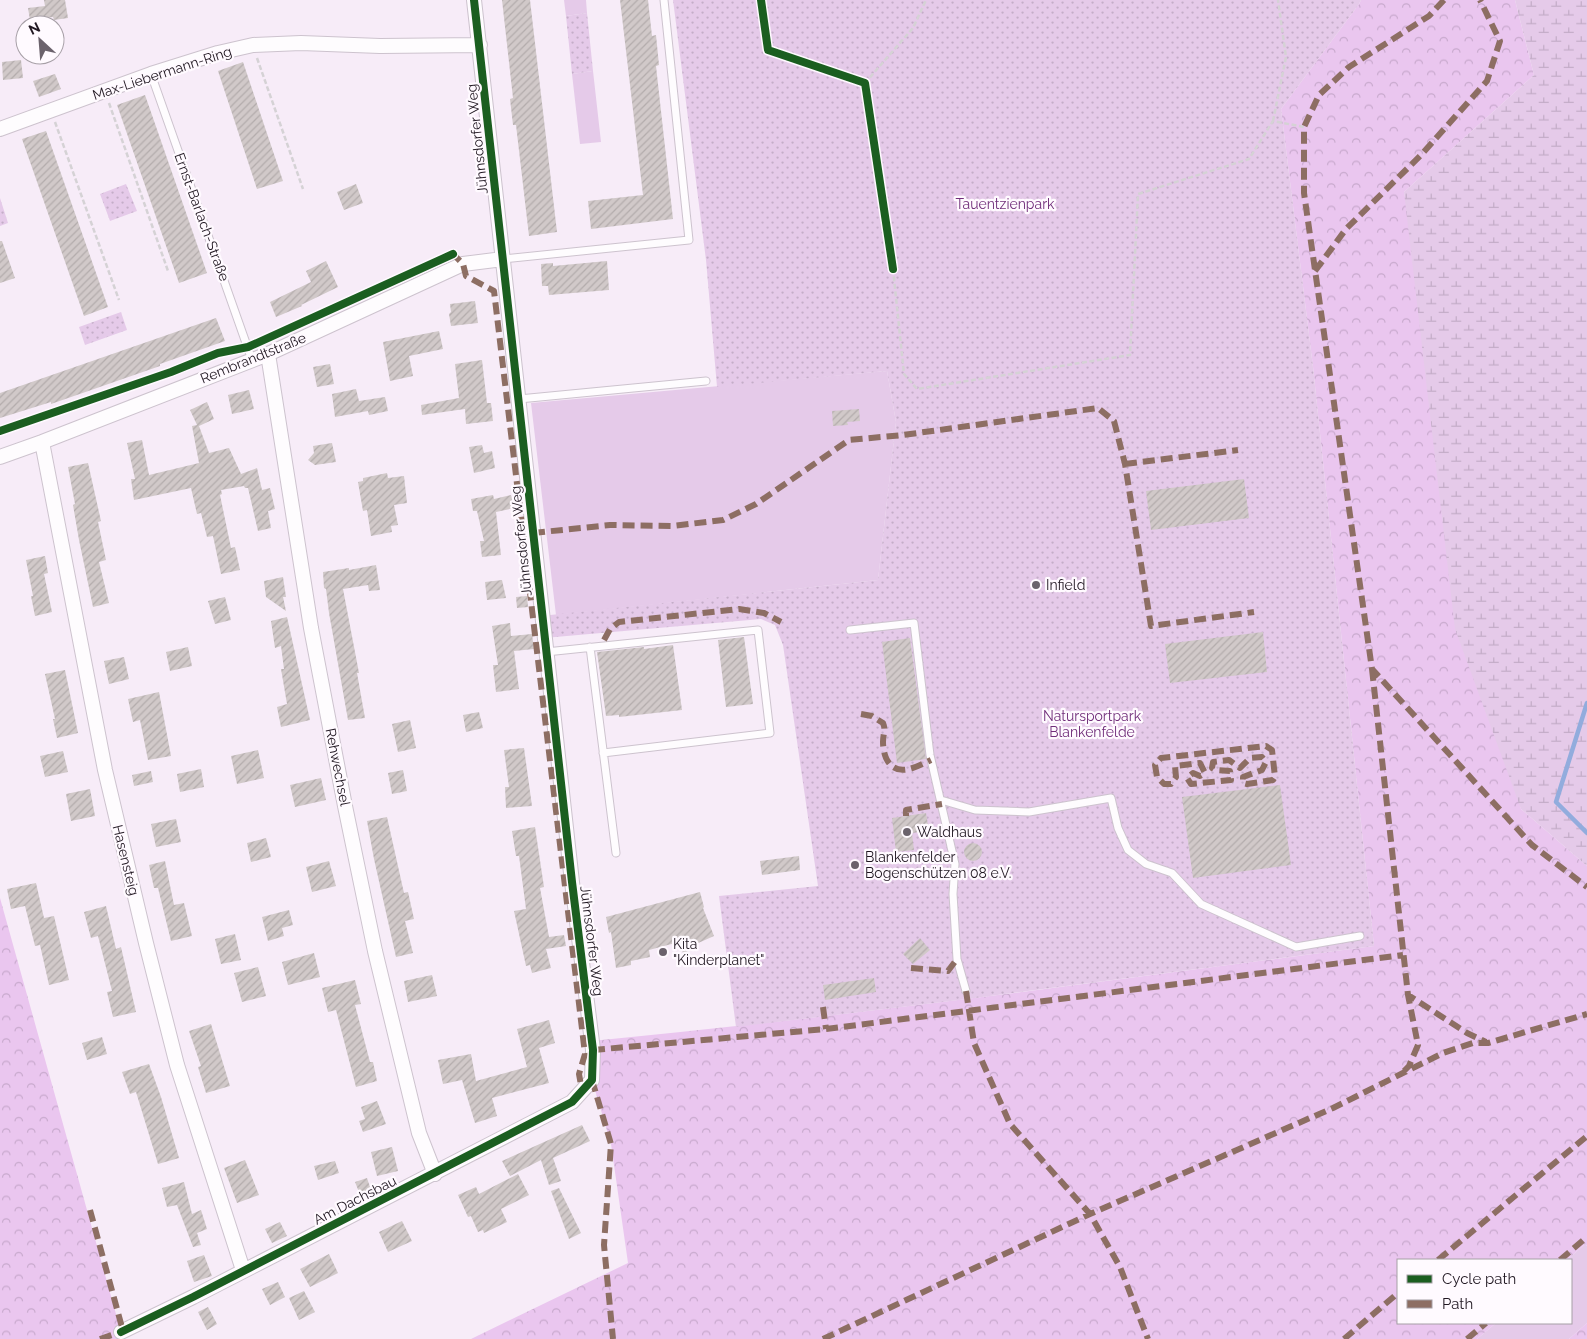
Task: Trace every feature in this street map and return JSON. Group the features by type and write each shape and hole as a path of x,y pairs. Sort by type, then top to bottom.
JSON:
{"street":[{"name":"Jühnsdorfer Weg","path":"474,0 572,882 593,1050 592,1080"},
{"name":"Max-Liebermann-Ring","path":"0,129 151,74 218,53 253,45 301,43 380,46 480,45"},
{"name":"Rembrandtstraße","path":"0,457 268,354 462,264 503,259"},
{"name":"Rehwechsel","path":"268,354 311,628 345,806 375,951 419,1133 435,1174"},
{"name":"Hasensteig","path":"42,442 104,770 144,934 177,1065 244,1270"},
{"name":"Am Dachsbau","path":"121,1332 435,1174 572,1102 592,1080"}],"lane":[{"path":"503,259 689,240 664,0"},
{"name":"Ernst-Barlach-Straße","path":"151,74 252,360"},
{"path":"519,399 706,381"},
{"path":"850,630 914,623 930,755 955,864 953,894 958,959 966,991"},
{"path":"546,652 758,630 770,733 603,754"},
{"path":"590,647 616,853"},
{"path":"941,800 976,810 1029,812 1111,798 1118,828 1128,850 1146,864 1172,873 1201,904 1296,947 1360,936"}],"path":[{"path":"865,83 913,28 926,0"},
{"path":"893,268 904,374 917,389 1130,356 1138,194 1249,159 1273,122 1286,57 1278,0"},
{"path":"253,45 303,189"},
{"path":"105,90 168,272"},
{"path":"51,111 119,300"},
{"path":"1273,122 1304,127"}],"green space":[{"path":"564,0 586,0 587,13 566,16"},
{"path":"673,0 1361,0 1281,109 1313,367 1374,946 736,1027 719,896 818,886 783,645 775,625 761,619 544,638 541,616 878,580 896,422 887,371 717,387 706,260"},
{"path":"1361,0 1515,0 1534,75 1404,192 1521,809 1587,866 1587,1246 1585,1244 1568,1259 1397,1259 1397,1324 1495,1324 1477,1339 471,1339 628,1263 611,1144 592,1080 592,1041 885,1009 1374,946 1313,367 1281,109"},
{"path":"1515,0 1587,0 1587,866 1521,809 1455,629 1404,192 1534,75"},
{"path":"587,13 593,71 572,74 566,16"},
{"path":"593,71 601,142 580,144 572,74"},
{"path":"126,184 137,211 110,221 100,194"},
{"path":"0,198 8,223 0,226"},
{"path":"121,312 127,330 85,345 79,327"},
{"path":"887,371 896,422 878,580 556,615 531,403"},
{"path":"0,898 121,1332 124,1339 0,1339"},
{"path":"1585,1244 1587,1246 1587,1323 1569,1339 1477,1339 1495,1324 1572,1324 1572,1259 1568,1259"},
{"path":"1587,1323 1587,1339 1569,1339"}],"building":[{"path":"44,0 65,0 68,18 65,18 65,15 29,15 28,8 45,6"},
{"path":"502,0 530,0 557,232 529,236 516,125 513,125 510,99 513,98"},
{"path":"620,0 648,0 652,36 656,35 659,65 656,66 673,219 591,229 588,201 643,195"},
{"path":"15,61 15,65 22,65 23,78 3,80 2,62"},
{"path":"243,62 283,181 257,189 218,71"},
{"path":"55,74 61,89 39,97 33,81"},
{"path":"145,95 207,273 179,283 117,105"},
{"path":"46,131 108,307 84,316 22,139"},
{"path":"356,184 363,203 344,210 337,192"},
{"path":"0,241 2,241 15,278 0,283"},
{"path":"326,261 338,287 276,317 270,302 311,282 306,271"},
{"path":"607,261 609,290 549,295 548,286 542,286 541,264 553,263 553,266"},
{"path":"475,301 478,323 451,326 450,304"},
{"path":"216,318 225,341 51,404 51,402 0,418 0,393"},
{"path":"439,331 443,349 409,356 413,376 390,381 383,342"},
{"path":"482,360 487,403 491,403 493,421 466,424 465,409 422,415 421,405 459,398 455,364"},
{"path":"330,364 334,384 317,387 313,367"},
{"path":"356,389 359,401 385,397 388,411 369,415 368,411 335,417 332,394"},
{"path":"249,390 254,409 232,414 228,395"},
{"path":"207,402 214,419 199,426 209,453 229,448 241,474 257,468 262,490 270,488 275,509 268,511 271,528 258,531 248,488 244,486 221,490 222,494 220,495 231,548 235,547 240,570 221,574 213,536 207,537 201,513 197,514 191,488 134,500 131,479 135,479 127,443 142,440 149,475 199,463 192,426 197,425 190,410"},
{"path":"859,409 860,421 847,422 848,425 833,426 832,411"},
{"path":"332,443 336,462 315,465 308,460 314,453 313,446"},
{"path":"482,445 484,453 492,451 495,468 474,473 469,447"},
{"path":"88,463 101,521 98,522 106,560 99,562 109,603 93,607 79,540 68,467"},
{"path":"387,473 388,478 404,476 407,503 394,505 398,525 391,526 392,532 371,536 367,510 363,511 358,482 363,481 363,478"},
{"path":"1244,479 1249,518 1151,530 1146,491"},
{"path":"493,495 494,499 511,495 514,508 496,512 501,555 482,557 480,541 484,541 477,511 473,511 471,499"},
{"path":"45,556 48,573 44,574 52,612 35,616 26,560"},
{"path":"376,565 380,590 369,591 368,585 343,589 359,673 357,673 365,718 348,720 326,589 324,588 323,572"},
{"path":"283,577 286,597 283,597 286,611 266,597 264,581"},
{"path":"502,580 506,598 487,600 485,582"},
{"path":"527,596 528,607 517,608 516,597"},
{"path":"225,597 231,620 215,624 208,601"},
{"path":"287,617 310,720 281,727 277,707 287,704 281,669 284,669 281,646 275,648 271,621"},
{"path":"510,623 511,636 532,634 534,649 514,651 519,689 496,692 493,665 498,665 492,626"},
{"path":"1263,632 1267,672 1170,683 1165,644"},
{"path":"744,637 753,704 726,707 718,640"},
{"path":"910,638 926,759 897,763 882,642"},
{"path":"673,645 682,710 619,717 619,715 606,716 597,652"},
{"path":"188,647 192,666 170,671 166,652"},
{"path":"124,657 129,679 109,684 104,661"},
{"path":"65,670 78,733 57,738 53,719 55,719 45,674"},
{"path":"159,692 171,756 148,760 140,720 133,722 128,699"},
{"path":"479,712 483,728 466,732 463,715"},
{"path":"410,720 416,748 398,752 392,724"},
{"path":"524,748 532,806 506,808 505,787 509,787 504,750"},
{"path":"258,750 264,778 237,784 231,756"},
{"path":"63,751 68,772 45,777 40,756"},
{"path":"201,769 204,787 180,792 177,774"},
{"path":"403,770 407,791 392,794 388,773"},
{"path":"151,771 153,782 134,786 132,775"},
{"path":"321,778 326,800 295,807 290,785"},
{"path":"1280,785 1291,865 1193,878 1182,797"},
{"path":"90,789 95,816 71,821 66,794"},
{"name":"Waldhaus","path":"926,813 929,831 912,833 914,850 896,852 892,818"},
{"path":"387,817 404,893 408,892 414,919 405,921 413,953 396,957 367,821"},
{"path":"176,819 181,842 156,847 151,824"},
{"path":"535,827 544,887 540,888 549,937 564,935 566,946 546,949 551,968 532,973 530,965 526,966 514,911 526,909 519,856 516,856 512,831"},
{"path":"266,838 271,857 251,862 247,843"},
{"path":"973,843 981,848 982,852 977,860 973,861 965,856 964,852 969,844"},
{"path":"799,856 800,870 762,875 760,861"},
{"path":"165,861 174,905 184,903 192,936 171,941 158,888 154,888 149,865"},
{"path":"329,861 336,886 312,892 306,867"},
{"path":"36,883 44,918 54,916 69,980 49,985 40,945 35,946 25,906 11,909 7,889"},
{"path":"700,892 703,908 714,936 696,944 697,948 683,953 679,942 649,950 650,957 631,961 631,965 616,968 611,932 609,933 606,917"},
{"path":"106,906 116,949 121,947 136,1012 113,1017 107,992 112,991 98,936 91,938 84,912"},
{"path":"289,910 293,925 282,928 284,936 268,941 262,917"},
{"path":"235,934 241,960 221,964 215,939"},
{"path":"920,938 930,950 913,964 903,954"},
{"path":"314,953 320,977 288,985 282,962"},
{"path":"258,967 266,996 242,1002 234,973"},
{"path":"432,975 437,996 408,1002 404,981"},
{"path":"874,978 876,992 825,1000 823,985"},
{"path":"355,980 361,1004 355,1005 377,1081 356,1087 336,1010 328,1012 322,988"},
{"path":"549,1020 555,1043 539,1048 549,1083 492,1098 497,1116 475,1123 462,1080 443,1084 438,1060 471,1054 476,1081 527,1067 517,1029"},
{"path":"211,1024 230,1086 206,1093 198,1067 201,1066 189,1031"},
{"path":"102,1037 107,1054 87,1060 82,1043"},
{"path":"149,1064 179,1158 158,1164 136,1092 130,1094 122,1072"},
{"path":"377,1101 386,1124 363,1132 359,1121 365,1119 361,1107"},
{"path":"582,1125 590,1141 553,1158 561,1181 549,1185 541,1160 510,1176 502,1161"},
{"path":"392,1147 398,1171 377,1176 371,1152"},
{"path":"245,1160 259,1195 237,1203 224,1168"},
{"path":"335,1161 339,1173 318,1180 314,1166"},
{"path":"518,1174 529,1195 501,1209 507,1222 484,1233 483,1230 478,1232 471,1216 468,1217 458,1195 476,1187 479,1194"},
{"path":"367,1178 372,1193 361,1197 355,1182"},
{"path":"184,1182 192,1214 201,1210 207,1229 197,1233 201,1245 193,1247 177,1205 167,1207 162,1188"},
{"path":"559,1188 581,1233 569,1239 551,1191"},
{"path":"402,1221 412,1241 388,1252 379,1232"},
{"path":"280,1222 287,1236 272,1243 265,1229"},
{"path":"329,1254 338,1273 310,1287 300,1269"},
{"path":"204,1255 212,1276 194,1282 187,1261"},
{"path":"278,1282 285,1297 270,1305 262,1289"},
{"path":"304,1291 315,1312 299,1320 289,1298"},
{"path":"208,1307 217,1324 207,1330 198,1312"}],"waterway":[{"path":"1587,703 1556,802 1587,833"}],"marked path":[{"path":"1444,0 1429,16 1349,67 1319,95 1304,127 1304,193 1372,669 1532,845 1587,887"},
{"path":"1315,271 1346,229 1421,155 1487,81 1500,41 1480,0"},
{"path":"451,255 453,254 463,264 466,276 494,291 585,1054 579,1074 582,1091"},
{"path":"533,533 610,525 672,526 723,520 756,504 849,440 903,435 1098,408 1114,421 1125,464 1151,626 1254,612"},
{"path":"1125,464 1238,450"},
{"path":"604,640 610,629 619,622 739,609 764,613 781,622"},
{"path":"1372,669 1408,995 1467,1033 1486,1042"},
{"path":"861,714 872,716 883,723 883,744 886,758 895,768 907,770 931,760"},
{"path":"1266,746 1272,750 1275,777 1273,780 1243,783 1243,777 1262,770 1266,762 1262,757 1250,758 1240,768 1229,760 1213,762 1212,768 1215,770 1230,771 1231,780 1191,784 1187,778 1193,773 1200,776 1205,773 1200,763 1175,766 1176,777 1171,784 1164,784 1157,777 1155,765 1161,758 1266,746"},
{"path":"906,816 906,810 942,804"},
{"path":"593,1050 826,1029 1403,955"},
{"path":"911,968 948,971 957,959"},
{"path":"966,991 974,1043 1010,1124 1090,1214 1120,1267 1148,1339"},
{"path":"1404,1071 1409,1066 1418,1045 1408,995"},
{"path":"823,1007 826,1029"},
{"path":"823,1339 1090,1214 1333,1108 1443,1053 1473,1043 1488,1043 1587,1014"},
{"path":"592,1080 611,1144 604,1245 613,1339"},
{"path":"1439,1259 1587,1136"},
{"path":"90,1210 123,1331"},
{"path":"1561,1259 1587,1237"},
{"path":"1344,1339 1397,1294"},
{"path":"1467,1339 1485,1324"},
{"path":"100,1339 121,1332"}],"cycle path":[{"path":"121,1332 193,1297 572,1102 592,1080 593,1050 572,882 474,0"},
{"path":"761,0 768,50 865,83 893,269"},
{"path":"0,431 171,372 218,353 248,347 453,254"}],"place":[{"name":"Infield","path":"1036,585"},
{"name":"Waldhaus","path":"907,832"},
{"name":"Blankenfelder Bogenschützen 08 e.V.","path":"855,865"},
{"name":"Kita \"Kinderplanet\"","path":"663,952"}],"park label":[{"name":"Tauentzienpark","path":"1005,204"},
{"name":"Natursportpark Blankenfelde","path":"1092,724"}]}
